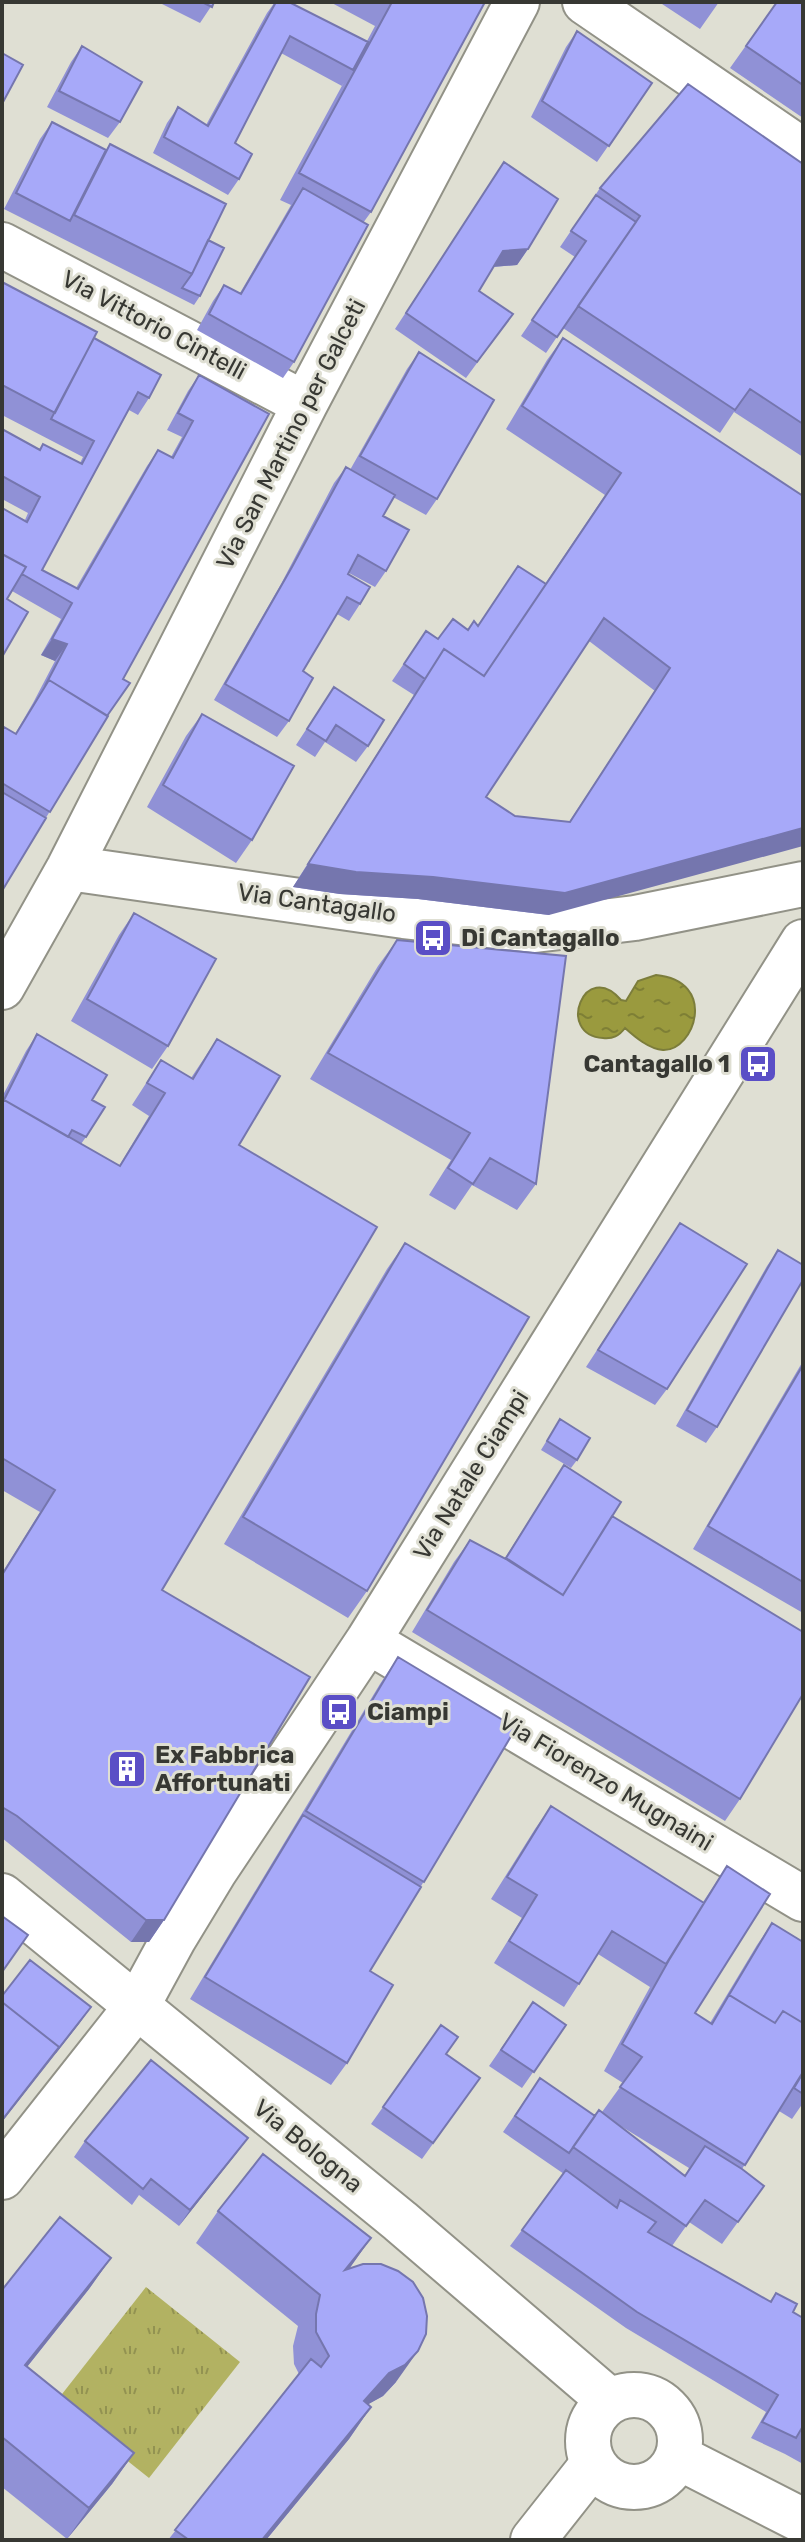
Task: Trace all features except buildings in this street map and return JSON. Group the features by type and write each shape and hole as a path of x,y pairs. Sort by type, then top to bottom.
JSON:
{"street":[{"name":"Via San Martino per Galceti","path":"2,987 69,868 305,404 517,2"},
{"path":"585,2 803,151"},
{"name":"Via Vittorio Cintelli","path":"2,245 305,404"},
{"name":"Via Cantagallo","path":"69,868 404,916 535,930 635,918 803,884"},
{"name":"Via Natale Ciampi","path":"2,2177 137,2006 214,1872 368,1641 803,942"},
{"name":"Via Fiorenzo Mugnaini","path":"368,1641 803,1899"},
{"name":"Via Bologna","path":"2,1896 412,2231 610,2401"},
{"path":"626,2395 642,2395 657,2401 670,2411 677,2425 680,2441 678,2457 663,2478 638,2488 612,2483 593,2464 588,2450 591,2422 610,2401 626,2395"},
{"path":"678,2457 803,2521"},
{"path":"533,2540 593,2464"}],"green space":[{"path":"146,2287 240,2362 149,2478 55,2403"}],"water":[{"path":"656,975 675,980 688,989 694,1002 695,1015 691,1028 684,1040 674,1047 663,1050 653,1047 625,1028 616,1036 603,1038 589,1034 580,1025 580,1002 587,993 596,988 608,989 626,1001 638,981"}],"place":[{"name":"Di Cantagallo","path":"433,938"},
{"name":"Cantagallo 1","path":"758,1064"},
{"name":"Ciampi","path":"339,1712"},
{"name":"Ex Fabbrica Affortunati","path":"127,1769"}]}
